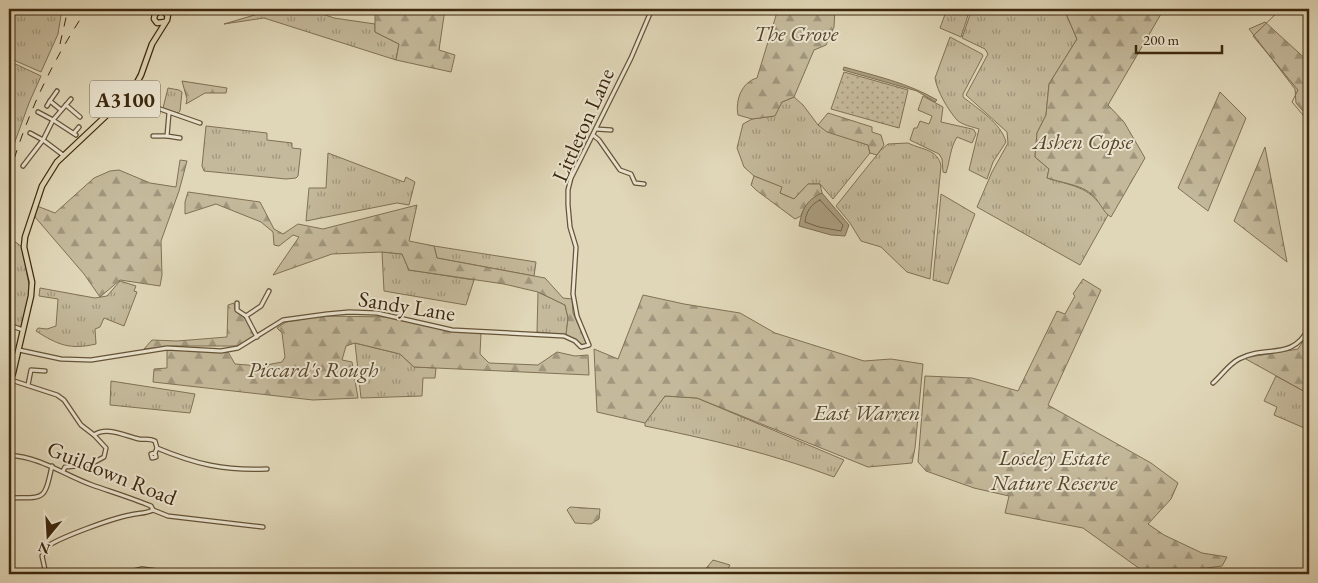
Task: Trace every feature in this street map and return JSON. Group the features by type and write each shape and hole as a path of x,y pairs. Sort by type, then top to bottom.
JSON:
{"main road":[{"path":"168,15 163,9 155,14 156,21 160,24 165,22 168,15 169,9"},
{"name":"A3100","path":"10,382 12,357 18,350 31,296 32,282 24,247 25,237 42,186 51,170 64,155 134,88 158,31 156,21"},
{"name":"A3100","path":"156,36 165,22"}],"street":[{"name":"Littleton Lane","path":"589,346 577,316 573,294 576,247 570,227 568,190 571,178 631,58 652,9"},
{"path":"47,106 58,91"},
{"path":"126,97 200,123"},
{"path":"23,166 43,140 53,120 71,99"},
{"path":"50,101 61,110"},
{"path":"66,105 80,117"},
{"path":"38,112 75,134 79,127"},
{"path":"167,136 169,113"},
{"path":"596,129 611,130"},
{"path":"30,133 64,155"},
{"path":"593,135 599,140 620,170 631,174 635,183 644,184"},
{"path":"153,136 180,138"},
{"path":"246,316 261,306 269,291"},
{"path":"237,303 237,310 246,316 257,337"},
{"name":"Sandy Lane","path":"18,350 61,359 91,360 167,348 221,351 238,348 282,320 327,314 368,313 413,320 452,330 564,336 575,341 581,347 589,346"},
{"path":"9,325 23,330"},
{"path":"1213,382 1237,360 1259,352 1292,347 1299,343 1309,328"},
{"path":"28,385 31,370 45,371"},
{"path":"10,382 28,385 57,395 64,400 81,425 106,448 104,457 88,465 65,468 63,471"},
{"path":"94,435 99,432 110,432 140,439 151,439 155,441 157,448 155,453"},
{"path":"157,448 185,460 227,469 267,469"},
{"name":"Guildown Road","path":"9,455 38,460 92,485 123,494 151,506 153,510 168,516 263,527"},
{"path":"9,498 41,495 46,491 52,466"},
{"path":"46,574 42,556 48,546 66,537 129,515 148,513 153,510"},
{"path":"119,574 142,569 183,574"}],"green space":[{"path":"9,9 62,9 58,34 41,72 9,58"},
{"path":"275,9 308,9 334,18 375,24 375,32 399,44 396,60 264,18 224,24"},
{"path":"375,9 445,9 439,50 455,55 451,72 396,60 399,44 375,32"},
{"name":"The Grove","path":"778,9 835,9 834,27 826,45 814,50 794,97 782,102 775,116 752,119 738,115 737,109 741,92 747,83 757,78"},
{"path":"947,9 970,9 961,37 940,28"},
{"path":"972,9 1064,9 1077,39 1049,84 1046,115 1037,133 1035,157 1049,169 1047,178 1075,186 1089,193 1108,215 1080,265 977,207 992,172 1008,143 1007,132 966,95 988,54 985,49 962,38"},
{"name":"Ashen Copse","path":"1064,9 1153,9 1161,14 1108,105 1124,122 1145,158 1111,217 1086,190 1047,178 1049,169 1035,157 1037,133 1046,115 1049,84 1077,39"},
{"path":"1265,22 1309,62 1309,118 1296,103 1295,89 1249,29"},
{"path":"950,37 982,54 983,56 963,97 994,123 1006,142 993,162 987,179 969,170 979,129 965,125 957,120 943,100 936,83 935,78"},
{"path":"9,61 41,76 9,158"},
{"path":"844,72 908,90 899,128 831,109"},
{"path":"182,81 227,88 226,93 205,93 186,104 187,99"},
{"path":"168,88 182,92 180,111 178,113 163,108"},
{"path":"1220,92 1246,118 1208,211 1178,188"},
{"path":"923,96 943,107 941,122 972,129 976,134 972,143 957,137 951,150 946,173 943,172 942,159 939,154 910,140 914,128 917,128 920,121 929,124 932,116 918,110"},
{"path":"794,97 803,105 818,125 868,145 870,153 833,199 820,184 808,184 794,199 780,193 781,187 754,176 744,167 737,148 743,124 752,119 774,116 782,102"},
{"path":"828,113 872,127 872,132 881,135 884,145 877,155 870,153 868,145 827,132 818,125"},
{"path":"206,126 267,133 267,140 292,143 292,148 301,149 298,176 286,179 204,171 202,166"},
{"path":"908,143 933,153 937,156 941,166 930,279 907,272 881,247 861,241 850,223 836,206 880,151 888,144"},
{"path":"1265,147 1287,262 1234,221"},
{"path":"328,153 404,182 406,177 415,182 409,205 397,203 306,221 309,188 326,188"},
{"path":"180,160 187,161 179,191 161,241 162,275 160,286 120,280 100,297 84,274 35,217 37,206 55,213 94,178 110,171 119,170 150,183 176,187"},
{"path":"754,176 782,187 780,193 794,199 808,184 820,184 822,193 806,206 801,216 795,219 751,185"},
{"path":"188,192 260,202 274,229 283,234 298,224 323,229 417,205 409,241 434,246 437,258 545,278 563,298 572,299 573,313 587,344 583,345 566,335 568,318 565,305 538,292 504,284 409,270 402,254 382,252 332,254 273,275 299,237 293,235 279,246 274,245 273,232 261,222 216,204 185,214 185,202"},
{"path":"941,194 975,214 948,284 933,280"},
{"path":"9,237 22,247 30,291 21,328 9,321"},
{"path":"434,246 536,262 534,276 437,258"},
{"path":"382,252 402,254 409,270 474,280 466,305 384,291"},
{"name":"Loseley Estate Nature Reserve","path":"1083,279 1101,290 1048,405 1151,463 1178,483 1171,499 1148,524 1164,535 1202,553 1227,557 1222,566 1199,569 1193,574 1147,574 1083,528 1005,513 1009,496 974,488 926,471 918,462 925,376 972,378 1018,391 1057,311 1065,314 1075,296 1073,294"},
{"path":"120,281 136,286 134,291 137,292 124,326 104,318 100,327 95,329 96,344 87,346 64,345 36,331 38,328 47,329 56,326 58,299 39,296 40,288 95,298 107,296"},
{"path":"538,292 565,305 568,318 566,335 537,332"},
{"name":"East Warren","path":"643,295 740,313 775,333 864,361 891,359 923,364 912,463 868,467 697,398 665,396 645,423 597,412 594,349 618,359"},
{"path":"234,303 235,310 246,319 255,336 238,346 172,346 144,349 152,340 177,341 227,337 228,305"},
{"name":"Piccard's Rough","path":"321,316 392,317 446,330 481,333 480,354 489,363 538,365 557,352 575,356 588,355 589,375 414,367 400,354 355,343 346,346 342,360 352,362 358,398 313,400 153,382 154,369 167,368 167,349 228,352 235,364 261,366 282,362 285,357 282,333 277,328 286,322"},
{"path":"1309,332 1309,394 1244,358 1298,349"},
{"path":"355,343 400,354 414,367 436,368 435,378 423,378 422,396 361,398"},
{"path":"1276,376 1309,394 1309,430 1274,415 1277,407 1264,401"},
{"path":"111,381 195,394 190,413 110,405"},
{"path":"665,396 697,398 844,460 834,477 788,461 741,448 645,426 645,423"},
{"path":"570,507 600,509 599,519 591,524 575,523 567,510"},
{"path":"713,560 730,565 725,574 703,574"}],"water":[{"path":"844,67 903,84 937,100 935,102 917,91 843,70"},
{"path":"822,193 849,225 845,236 831,235 799,226 808,202"}],"waterway":[{"path":"1281,9 1253,36 1298,90 1292,102 1309,122"}],"railway":[{"path":"60,44 68,9"},
{"path":"9,176 23,132 41,90 62,49 87,9"}]}
